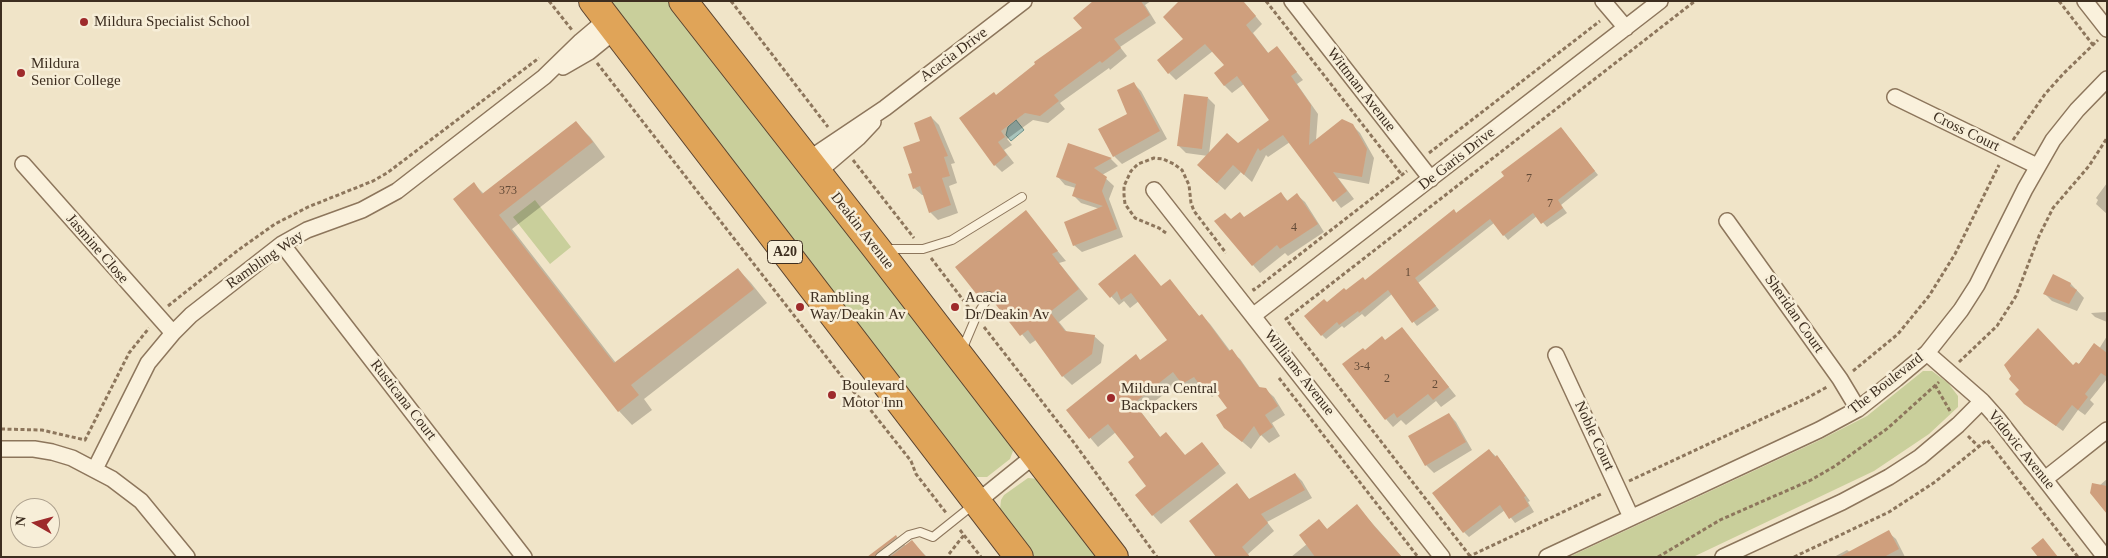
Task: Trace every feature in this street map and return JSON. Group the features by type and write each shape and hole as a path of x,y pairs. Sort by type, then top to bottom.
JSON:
{"highway":[{"name":"Deakin Avenue","path":"683,1 1114,557"},
{"name":"A20","path":"606,17 1019,557"}],"street":[{"name":"Wittman Avenue","path":"1292,1 1431,179"},
{"name":"De Garis Drive","path":"1254,315 1660,1"},
{"path":"2085,1 2103,34"},
{"name":"Acacia Drive","path":"811,167 1014,4"},
{"path":"1608,7 1626,28"},
{"name":"Rambling Way","path":"95,469 148,363 172,333 211,298 282,244 307,230 362,210 397,191 544,77 589,52 606,17"},
{"name":"The Boulevard","path":"1547,557 1820,430 1858,409 1927,352 1948,328 1977,285 2053,140 2076,110 2107,79"},
{"name":"Cross Court","path":"1896,97 2038,166"},
{"name":"Jasmine Close","path":"23,164 172,333"},
{"name":"Williams Avenue","path":"1154,190 1254,315 1442,557"},
{"name":"Sheridan Court","path":"1727,221 1840,380 1858,409"},
{"name":"Rusticana Court","path":"282,244 524,557"},
{"name":"Vidovic Avenue","path":"1927,352 1982,401 1998,419 2105,557"},
{"name":"Noble Court","path":"1556,355 1631,517"},
{"path":"1723,557 1842,502 1889,477 1920,457 1958,425 1982,401"},
{"path":"2045,479 2107,430"},
{"path":"1,449 52,452 72,458 95,469 126,488 141,501 187,557"},
{"path":"977,502 1035,454"}],"lane":[{"path":"877,249 924,249 952,240 1022,197"},
{"path":"959,356 976,317 989,296"},
{"path":"880,557 909,534 920,532 933,537 977,502"}],"path":[{"path":"731,1 1075,444 1157,557"},
{"path":"1266,1 1402,175"},
{"path":"1695,1 1286,319 1469,556 1807,398 1840,380 1874,356 1898,334 1929,296 1955,254 2006,152 2045,94 2103,34"},
{"path":"2059,1 2093,45"},
{"path":"1254,290 1402,175 1608,7"},
{"path":"1,429 42,430 85,440 129,353 158,317 177,298 260,234 302,210 355,190 387,173 542,56"},
{"path":"597,63 853,391 911,461 916,474 981,557"},
{"path":"1658,557 1720,520 1811,480 1835,466 1888,428 1950,372 1997,326 2016,296 2039,236 2054,208 2089,166 2107,138"},
{"path":"1794,557 1889,512 1935,482 1987,440 2078,557"},
{"path":"949,554 964,535"}],"green space":[{"path":"609,1 669,1 1011,441 1013,451 1010,459 987,477 973,475"},
{"path":"535,200 571,247 550,264 513,217"},
{"path":"1923,371 1932,371 1948,383 1958,396 1958,407 1929,434 1874,471 1693,557 1569,557 1818,441 1867,416"},
{"path":"1028,478 1039,479 1100,557 1035,557 1000,509 1001,500 1004,495"}],"water":[{"path":"1016,120 1024,130 1011,141 1006,135 1008,127"}],"building":[{"path":"1093,1 1141,1 1150,15 1114,39 1121,48 1054,95 1059,101 1040,116 1025,113 1001,131 1005,137 998,142 1007,155 994,166 959,118 994,92 996,95 1035,64 1034,62 1082,28 1073,18"},
{"path":"1179,1 1243,1 1256,16 1246,25 1268,53 1277,46 1297,72 1291,76 1311,105 1309,145 1342,119 1353,124 1367,149 1362,177 1333,172 1347,191 1333,202 1283,135 1260,151 1258,148 1244,175 1233,165 1217,183 1197,165 1227,133 1238,143 1269,120 1237,76 1224,86 1214,73 1224,65 1205,44 1168,74 1157,60 1183,39 1163,17"},
{"path":"1134,82 1160,131 1113,157 1098,129 1127,114 1117,90"},
{"path":"1184,94 1208,97 1202,149 1177,146"},
{"path":"931,116 948,156 944,157 950,176 942,178 951,205 929,213 920,186 913,189 908,174 912,173 903,147 920,141 914,123"},
{"path":"576,121 593,142 499,215 614,363 738,268 754,289 631,385 639,395 618,412 453,199 474,182 482,194"},
{"path":"1561,127 1595,171 1558,200 1563,208 1541,224 1533,213 1503,236 1490,219 1415,278 1436,306 1412,323 1388,290 1359,313 1358,311 1339,325 1337,322 1321,336 1304,316 1324,299 1327,302 1344,288 1346,290 1363,277 1365,280 1454,209 1456,213 1504,176 1501,172"},
{"path":"1068,143 1112,158 1094,168 1107,177 1102,191 1117,229 1073,246 1064,222 1103,206 1072,196 1076,184 1056,177"},
{"path":"1281,192 1287,201 1297,193 1318,224 1280,249 1277,245 1252,266 1214,221 1225,213 1231,219 1240,212 1244,217"},
{"path":"1026,210 1058,251 1052,254 1079,289 1050,312 1065,331 1095,335 1092,354 1062,377 1028,330 1020,336 993,301 995,296 992,292 985,291 978,296 955,267"},
{"path":"1135,254 1161,286 1170,279 1199,316 1202,314 1229,351 1232,349 1259,387 1266,388 1278,406 1265,415 1273,427 1260,436 1254,426 1242,442 1224,428 1216,415 1227,408 1210,385 1203,390 1194,377 1182,384 1173,372 1134,403 1160,437 1166,432 1185,455 1202,442 1219,464 1152,516 1135,495 1146,486 1128,462 1134,457 1108,424 1089,439 1066,410 1136,354 1140,360 1167,340 1131,293 1121,300 1117,291 1110,298 1098,284"},
{"path":"2053,274 2071,283 2070,286 2077,290 2069,304 2043,294"},
{"path":"1402,327 1449,387 1433,400 1428,394 1397,418 1394,413 1385,420 1342,364 1363,348 1365,350 1382,336 1385,340"},
{"path":"2038,328 2073,365 2076,362 2079,364 2094,343 2107,353 2107,377 2101,373 2085,394 2088,397 2078,410 2072,405 2056,426 2024,404 2015,394 2019,390 2009,379 2011,376 2004,365"},
{"path":"1449,413 1466,442 1425,466 1408,436"},
{"path":"1489,449 1495,457 1497,455 1526,496 1524,497 1529,506 1509,519 1500,505 1463,533 1432,493"},
{"path":"1295,473 1305,490 1261,514 1268,523 1242,547 1250,557 1216,557 1189,521 1237,483 1249,499"},
{"path":"2092,483 2107,486 2107,514 2090,493"},
{"path":"1357,504 1402,557 1315,557 1299,535 1319,519 1327,529"},
{"path":"1889,530 1899,549 1884,557 1839,557"},
{"path":"896,535 897,537 874,557 867,557"},
{"path":"2043,538 2058,557 2038,557 2031,548"},
{"path":"912,540 926,557 890,557"}],"place":[{"name":"Mildura Specialist School","path":"84,22"},
{"name":"Mildura Senior College","path":"21,73"},
{"name":"Rambling Way/Deakin Av","path":"800,307"},
{"name":"Acacia Dr/Deakin Av","path":"955,307"},
{"name":"Boulevard Motor Inn","path":"832,395"},
{"name":"Mildura Central Backpackers","path":"1111,398"}]}
